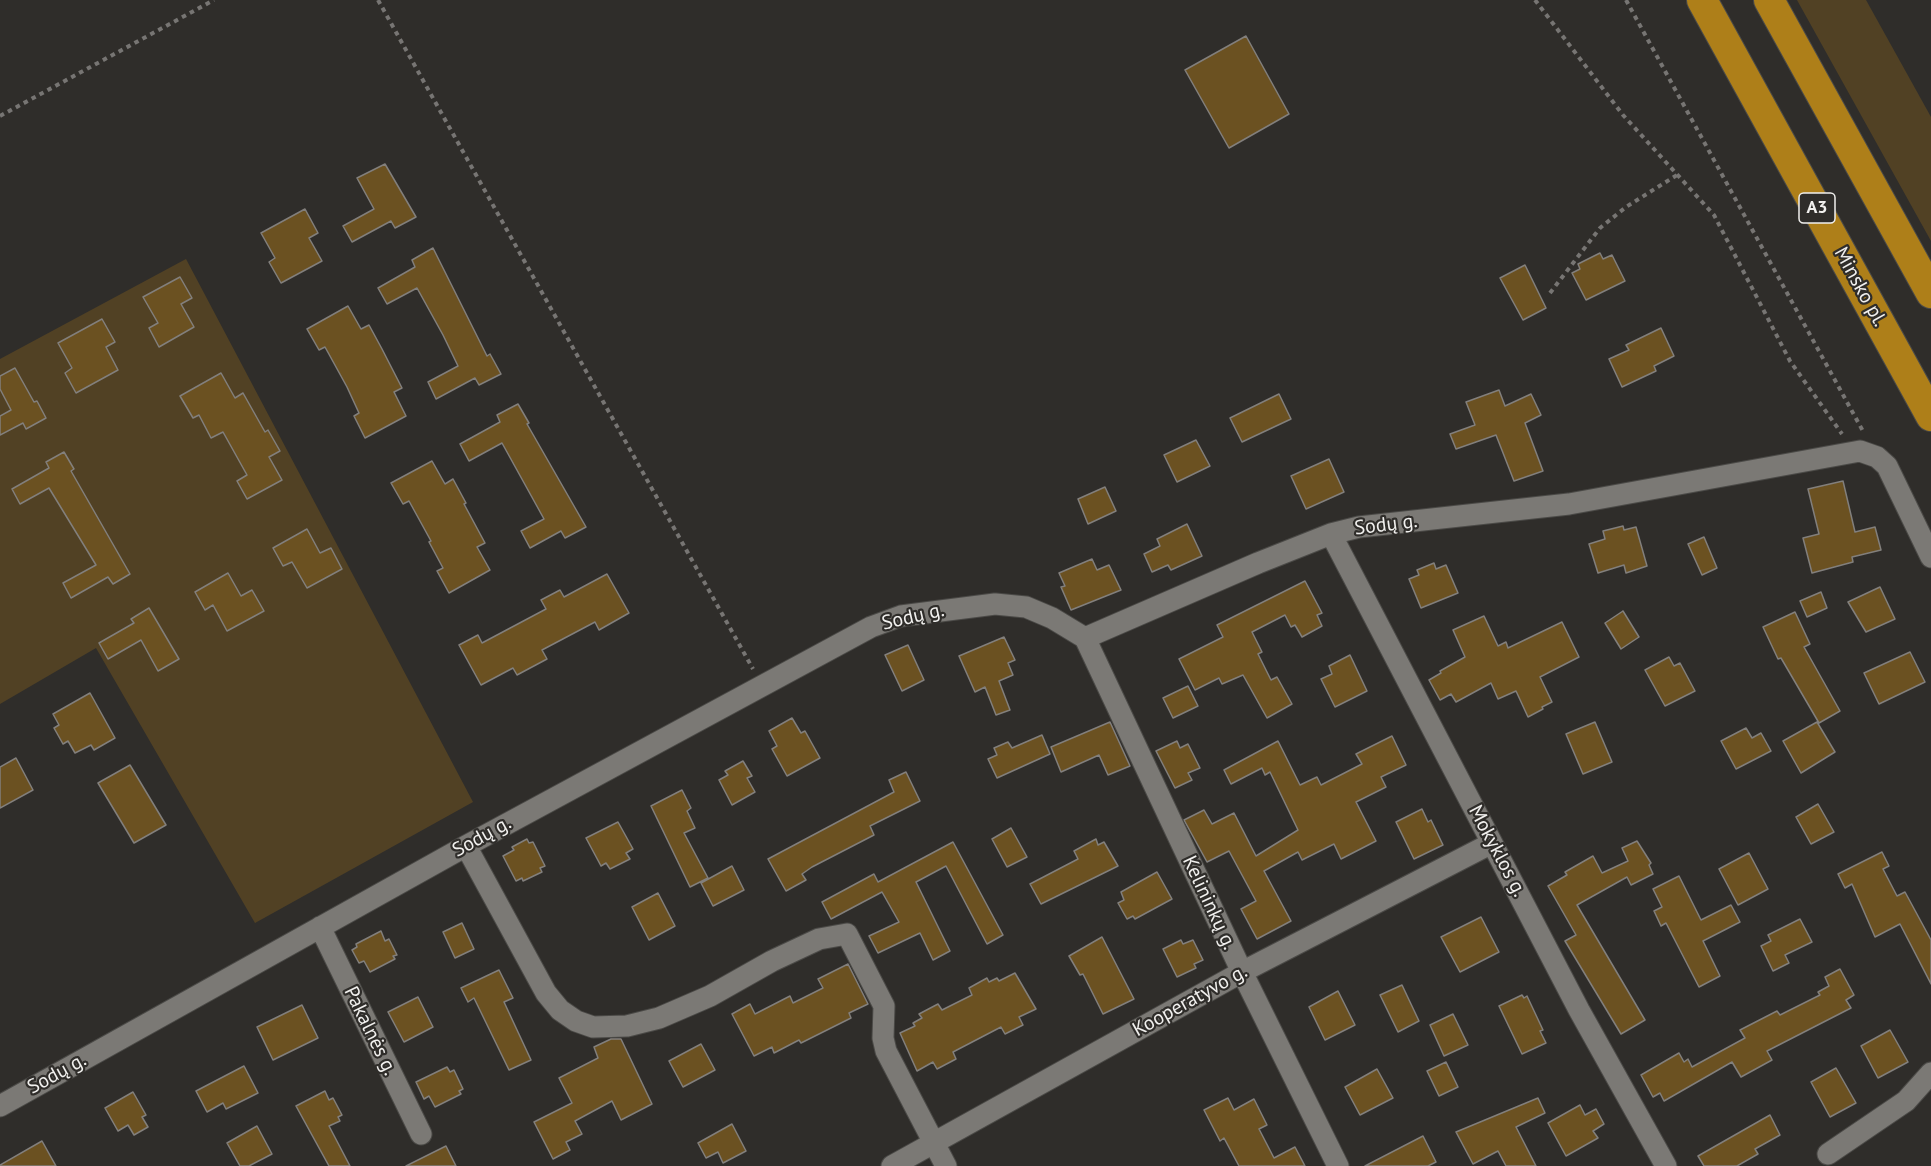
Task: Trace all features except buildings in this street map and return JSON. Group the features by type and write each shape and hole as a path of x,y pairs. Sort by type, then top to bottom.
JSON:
{"highway":[{"name":"Minsko pl.","path":"1702,0 1931,416"},
{"path":"1769,0 1919,255 1931,293"}],"street":[{"name":"Sodų g.","path":"0,1106 466,846 871,627 901,616 995,603 1026,607 1052,618 1085,638 1330,534 1359,527 1569,504 1849,452 1860,451 1876,457"},
{"path":"1876,457 1887,466 1931,557"},
{"name":"Mokyklos g.","path":"1330,534 1579,1010 1666,1166"},
{"name":"Kelininkų g.","path":"1085,638 1242,972 1338,1166"},
{"name":"Kooperatyvo g.","path":"892,1166 1242,972 1492,843"},
{"path":"466,846 546,993 568,1016 593,1027 627,1026 659,1018 710,996 772,961 819,939 847,934 884,1006 883,1038 886,1051 946,1166"},
{"name":"Pakalnės g.","path":"320,927 421,1134"},
{"path":"1828,1154 1906,1101 1931,1073"}],"path":[{"path":"0,116 214,0"},
{"path":"378,0 762,686"},
{"path":"1535,0 1623,115 1714,215 1790,361 1842,433 1849,452"},
{"path":"1626,0 1876,457"},
{"path":"1550,293 1600,228 1626,207 1677,175"}],"shaded area":[{"path":"1797,0 1866,0 1931,117 1931,241"},
{"path":"186,259 473,802 255,923 96,648 0,704 0,359"}]}
